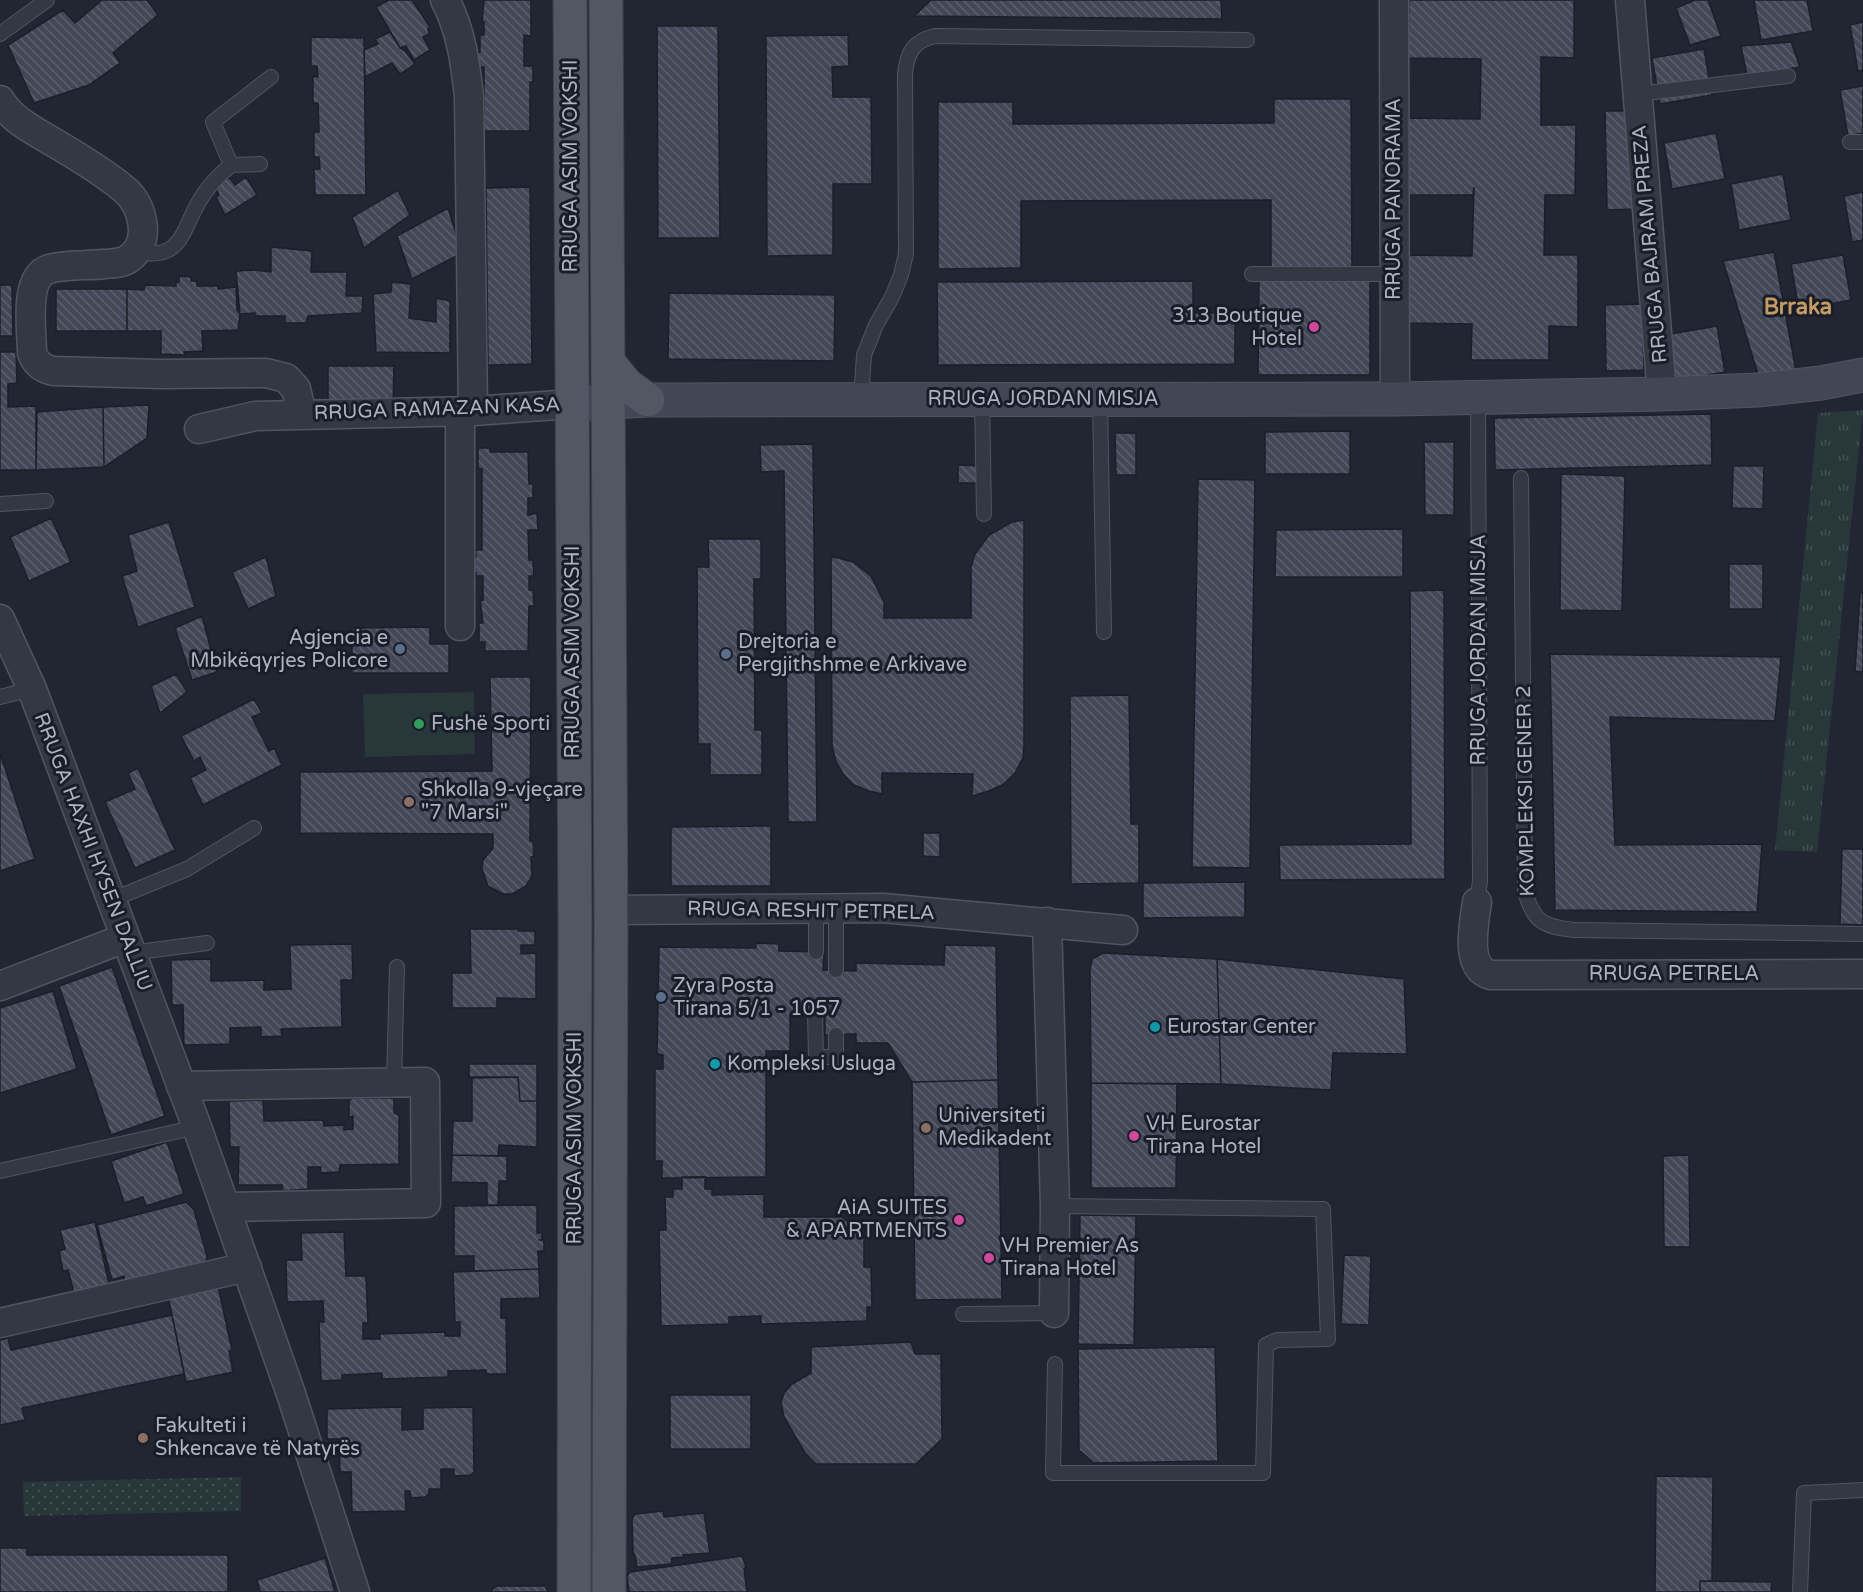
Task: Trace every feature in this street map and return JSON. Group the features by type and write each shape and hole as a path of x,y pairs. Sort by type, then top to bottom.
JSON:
{"main road":[{"name":"RRUGA ASIM VOKSHI","path":"570,0 575,910 574,1592"},
{"name":"RRUGA ASIM VOKSHI","path":"606,0 611,910 609,1592"},
{"path":"608,362 627,385 648,400"}],"street":[{"path":"445,0 458,29 469,96 466,411 460,626"},
{"name":"RRUGA PANORAMA","path":"1394,0 1395,399"},
{"name":"RRUGA BAJRAM PREZA","path":"1630,0 1662,394"},
{"path":"0,100 6,111 22,123 72,153 127,191 139,211 144,230 136,252"},
{"name":"RRUGA RAMAZAN KASA","path":"136,252 126,262 50,269 37,278 32,295 32,353 35,360 46,370 54,371 161,374 266,373 286,378 296,389 302,414"},
{"name":"RRUGA JORDAN MISJA","path":"572,404 648,400 1395,399 1662,394 1758,390 1821,383 1863,375"},
{"name":"RRUGA RAMAZAN KASA","path":"199,429 255,416 466,411 572,404"},
{"name":"RRUGA HAXHI HYSEN DALLIU","path":"0,619 32,689 197,1127 247,1267 355,1592"},
{"name":"RRUGA PETRELA","path":"1477,903 1472,944 1479,968 1485,974 1863,974"},
{"name":"RRUGA RESHIT PETRELA","path":"611,910 883,908 1124,930"},
{"path":"1047,922 1055,1206 1054,1313"},
{"path":"0,986 128,946"},
{"path":"181,1086 425,1082 426,1203 225,1207"},
{"path":"0,1323 247,1267"}],"lane":[{"path":"0,34 47,0"},
{"path":"861,400 864,355 876,325 902,275 906,254 905,74 906,59 912,47 922,39 934,36 1247,40"},
{"path":"1638,94 1788,76"},
{"path":"260,164 231,165 213,122 272,77"},
{"name":"RRUGA RAMAZAN KASA","path":"136,252 163,254 174,246 189,225 200,200 216,178 231,165"},
{"path":"1252,274 1395,274"},
{"name":"RRUGA JORDAN MISJA","path":"1477,903 1480,881 1478,397"},
{"path":"982,399 984,514"},
{"path":"1100,399 1104,632"},
{"name":"KOMPLEKSI GENER 2","path":"1521,477 1525,891 1530,909 1541,921 1556,928 1575,930 1863,934"},
{"path":"0,504 46,501"},
{"path":"0,697 32,689"},
{"path":"111,900 187,869 254,828"},
{"path":"816,952 826,908"},
{"path":"826,908 836,970"},
{"path":"128,946 207,943"},
{"path":"394,1082 397,967"},
{"path":"815,1014 816,1057 836,1057 836,1035"},
{"path":"0,1171 197,1127"},
{"path":"1054,1364 1053,1473 1263,1473 1266,1345 1277,1340 1328,1339 1323,1209 1055,1206"},
{"path":"963,1314 1054,1313"},
{"path":"1800,1592 1804,1493 1863,1490"}],"green space":[{"path":"1863,410 1817,852 1775,850 1818,413"},
{"name":"Fushë Sporti","path":"474,692 475,754 365,757 363,694"},
{"path":"241,1477 241,1511 24,1516 23,1482"}],"building":[{"path":"102,0 147,0 158,15 113,53 120,63 89,85 34,103 8,45 63,10 75,23"},
{"path":"389,0 412,0 430,27 429,34 423,37 430,50 414,60 406,46 400,48 376,7"},
{"path":"484,0 531,0 531,36 524,35 524,66 533,66 533,82 530,82 530,131 484,131 484,67 477,67 477,51 480,52 480,35 484,35 484,22 482,21"},
{"path":"931,0 1221,0 1222,19 914,16"},
{"path":"1409,0 1574,0 1574,58 1541,57 1541,125 1576,125 1575,195 1545,195 1544,255 1578,255 1578,327 1549,326 1549,360 1471,360 1472,324 1405,323 1405,255 1472,256 1474,187 1473,195 1404,195 1405,118 1480,119 1481,59 1408,58"},
{"path":"1695,0 1708,0 1721,36 1690,45 1676,8"},
{"path":"1754,0 1807,0 1813,31 1761,40"},
{"path":"1863,22 1863,70 1858,71 1850,25"},
{"path":"657,26 718,26 720,238 658,238"},
{"path":"390,32 400,48 415,64 400,74 392,63 365,77 364,50 378,44 375,39"},
{"path":"848,35 849,66 832,67 833,97 871,97 872,184 833,184 833,255 767,256 766,36"},
{"path":"311,37 364,38 366,195 315,195 314,169 320,169 319,157 314,157 314,132 319,132 318,103 313,103 313,76 318,77 317,66 311,66"},
{"path":"1791,42 1800,67 1747,76 1741,46"},
{"path":"1704,49 1712,95 1660,104 1652,58"},
{"path":"1863,86 1863,133 1848,136 1840,90"},
{"path":"1274,99 1351,99 1352,268 1271,268 1271,200 1021,201 1021,268 938,269 938,102 1013,102 1013,124 1274,123"},
{"path":"1605,111 1633,111 1635,209 1607,210"},
{"path":"1716,133 1725,179 1672,189 1664,143"},
{"path":"1783,174 1791,220 1739,230 1731,184"},
{"path":"229,177 235,185 246,177 257,195 225,215 216,197 219,195 216,188 219,183"},
{"path":"530,187 532,364 488,365 486,188"},
{"path":"398,190 410,215 364,248 352,217"},
{"path":"1863,192 1863,240 1852,242 1844,196"},
{"path":"448,208 462,253 412,279 397,236"},
{"path":"271,247 312,251 311,272 347,272 346,296 363,296 362,313 308,316 306,323 285,323 285,316 240,314 236,271 271,272"},
{"path":"1774,252 1796,371 1758,374 1723,261"},
{"path":"1843,255 1851,300 1799,310 1791,264"},
{"path":"179,276 191,277 191,281 197,281 197,286 218,286 218,289 236,287 237,310 240,314 238,330 202,331 203,351 184,352 185,355 161,354 161,331 127,331 127,289 144,290 145,285 176,286"},
{"name":"313 Boutique Hotel","path":"1259,280 1370,280 1370,375 1258,375"},
{"path":"1193,281 1193,313 1235,313 1235,364 938,365 937,282"},
{"path":"392,282 411,284 409,318 436,322 436,298 450,301 450,353 376,352 373,294 391,292"},
{"path":"0,285 12,285 13,336 0,336"},
{"path":"56,289 127,289 127,331 56,331"},
{"path":"669,293 835,295 834,361 668,359"},
{"path":"1642,304 1644,370 1606,371 1605,305"},
{"path":"1717,326 1725,372 1673,381 1665,335"},
{"path":"0,352 16,352 17,383 8,384 8,407 36,406 36,470 0,470"},
{"path":"328,366 394,366 393,405 328,405"},
{"path":"149,405 147,438 104,467 103,407"},
{"path":"103,407 104,467 36,470 37,412"},
{"path":"1711,414 1712,465 1495,470 1494,418"},
{"path":"1350,431 1350,474 1265,474 1265,432"},
{"path":"1115,433 1136,433 1136,475 1116,475"},
{"path":"1424,442 1454,442 1454,515 1425,515"},
{"path":"813,444 817,822 788,822 784,471 761,472 760,445"},
{"path":"478,448 490,448 490,452 528,452 529,484 533,484 533,498 528,498 528,515 537,513 538,530 528,530 529,560 533,560 534,576 529,576 529,590 533,590 534,606 529,606 528,651 485,651 485,642 479,642 479,623 483,623 480,599 483,600 483,576 476,576 473,572 475,550 482,550 482,469 478,468"},
{"path":"958,465 980,466 979,483 958,483"},
{"path":"1733,466 1764,466 1763,509 1732,508"},
{"path":"1561,474 1625,476 1622,611 1560,610"},
{"path":"1198,479 1255,480 1250,868 1192,867"},
{"path":"51,518 71,562 29,581 10,537"},
{"path":"1024,520 1024,745 1023,758 1015,773 1004,784 972,796 973,774 882,773 882,794 854,785 836,762 832,746 831,556 853,562 871,576 884,602 884,618 971,618 971,567 975,554 989,535 1012,522"},
{"path":"169,522 195,607 138,627 122,576 137,571 128,535"},
{"path":"1403,529 1403,577 1275,577 1276,530"},
{"name":"Drejtoria e Pergjithshme e Arkivave","path":"708,539 761,539 761,579 754,579 755,730 762,730 762,775 710,775 710,744 698,744 697,567 709,567"},
{"path":"266,557 276,596 248,609 232,572"},
{"path":"1729,564 1763,564 1763,609 1729,609"},
{"path":"1444,590 1445,879 1280,880 1279,845 1411,844 1410,591"},
{"path":"1860,593 1863,593 1863,672 1855,671"},
{"path":"202,616 217,672 192,680 175,628"},
{"name":"Agjencia e Mbikëqyrjes Policore","path":"430,627 430,644 449,644 449,673 352,673 352,628"},
{"path":"1550,654 1781,657 1775,721 1610,717 1615,845 1762,844 1757,912 1555,910"},
{"path":"176,674 187,692 160,713 151,686"},
{"path":"490,677 531,677 530,841 533,841 534,856 531,857 532,876 526,886 512,894 503,894 488,886 482,869 483,860 493,848 493,834 300,833 300,772 492,771"},
{"path":"1129,695 1131,824 1139,824 1139,883 1071,884 1070,696"},
{"path":"254,699 262,713 252,717 269,751 274,748 282,765 203,805 190,778 206,770 200,757 194,761 181,736"},
{"path":"0,753 35,859 0,871"},
{"path":"138,768 175,850 135,868 105,802 135,789 128,773"},
{"path":"771,826 771,886 671,886 671,827"},
{"path":"923,833 940,833 940,857 923,856"},
{"path":"1842,849 1863,849 1863,925 1840,924"},
{"path":"1245,882 1245,917 1143,918 1143,883"},
{"path":"470,929 535,931 535,945 521,945 521,954 536,953 536,999 497,998 497,1008 452,1008 452,973 471,973"},
{"name":"Kompleksi Usluga","path":"756,943 779,944 779,951 824,952 823,970 856,971 856,963 944,965 945,945 996,946 998,1080 912,1082 888,1043 856,1043 856,1034 825,1035 825,1014 790,1014 790,1051 766,1051 766,1177 662,1178 662,1161 655,1161 655,1069 663,1069 663,1055 657,1054 659,947 756,948"},
{"path":"352,944 353,980 341,980 342,1027 281,1029 282,1036 261,1037 261,1027 230,1028 230,1044 184,1045 183,1005 172,1005 171,960 211,959 211,981 264,980 264,990 291,989 290,945"},
{"name":"Eurostar Center","path":"1103,953 1217,959 1221,1084 1091,1083 1090,970 1092,959"},
{"path":"1217,959 1404,979 1407,1054 1333,1053 1331,1090 1221,1084"},
{"path":"112,967 165,1116 111,1135 59,986"},
{"path":"53,991 77,1069 0,1093 0,1008"},
{"path":"469,1064 537,1064 537,1101 520,1101 518,1077 469,1077"},
{"path":"518,1077 520,1101 537,1101 537,1147 499,1145 498,1156 452,1155 453,1121 472,1121 472,1078"},
{"name":"Kompleksi Usluga","path":"998,1080 1002,1299 915,1300 912,1082"},
{"name":"VH Eurostar Tirana Hotel","path":"1091,1083 1177,1084 1176,1188 1091,1188"},
{"path":"353,1098 394,1098 394,1113 399,1115 399,1164 340,1165 339,1172 320,1173 321,1167 308,1167 308,1189 283,1191 282,1185 238,1185 239,1147 230,1147 229,1101 263,1100 264,1121 323,1120 324,1126 344,1125 344,1130 353,1129 353,1116 349,1117 349,1100"},
{"path":"167,1142 184,1194 146,1206 143,1197 124,1203 111,1161"},
{"path":"452,1155 507,1156 507,1181 499,1181 498,1205 487,1205 487,1183 451,1182"},
{"path":"1689,1155 1690,1247 1664,1247 1663,1156"},
{"path":"682,1177 705,1177 705,1189 712,1189 712,1195 764,1194 764,1217 842,1217 864,1235 864,1267 871,1267 872,1307 867,1307 867,1321 761,1324 761,1316 729,1317 729,1324 661,1326 659,1230 666,1230 665,1197 673,1197 673,1189 682,1189"},
{"path":"186,1202 194,1210 207,1256 205,1265 126,1284 124,1276 112,1280 97,1225"},
{"path":"537,1205 537,1233 542,1233 542,1240 544,1240 544,1251 538,1251 539,1269 474,1271 474,1256 454,1256 454,1206"},
{"path":"1080,1215 1136,1216 1134,1345 1078,1344"},
{"path":"95,1222 109,1284 74,1293 68,1270 63,1271 59,1251 65,1249 60,1230"},
{"path":"344,1232 346,1276 366,1276 368,1323 363,1323 363,1339 380,1339 380,1334 445,1332 445,1336 460,1336 460,1322 455,1322 453,1272 539,1269 540,1298 501,1299 501,1318 506,1318 507,1374 486,1374 486,1370 448,1371 448,1377 382,1379 382,1373 342,1375 342,1380 321,1381 319,1322 324,1322 323,1301 287,1302 286,1260 302,1260 301,1233"},
{"path":"1344,1255 1371,1256 1369,1325 1341,1324"},
{"path":"218,1286 232,1350 229,1351 233,1372 186,1382 168,1296"},
{"path":"172,1315 184,1374 22,1408 25,1420 0,1425 0,1340 8,1338 11,1350"},
{"path":"911,1342 915,1354 941,1354 942,1439 916,1464 816,1464 805,1453 784,1417 781,1402 784,1393 792,1384 811,1373 811,1347"},
{"path":"1215,1347 1218,1461 1094,1463 1079,1450 1078,1349"},
{"path":"670,1395 751,1395 751,1449 670,1449"},
{"path":"402,1407 402,1430 423,1429 423,1408 473,1407 474,1472 471,1475 454,1476 454,1469 441,1469 441,1489 429,1489 429,1494 425,1497 411,1498 410,1491 405,1491 406,1511 352,1512 351,1472 340,1472 339,1439 327,1439 327,1409"},
{"path":"1656,1476 1713,1477 1712,1581 1700,1581 1700,1592 1655,1592"},
{"path":"663,1511 664,1517 704,1513 710,1553 672,1558 671,1564 637,1567 633,1552 632,1519 635,1514"},
{"path":"0,1548 27,1548 27,1555 228,1555 228,1592 0,1592"},
{"path":"742,1556 746,1567 744,1569 747,1592 629,1592 627,1576 630,1572"},
{"path":"325,1558 335,1592 260,1592 257,1580"},
{"path":"1700,1581 1772,1582 1771,1592 1700,1592"},
{"path":"497,1586 545,1586 548,1592 492,1592 492,1589"}],"place":[{"name":"313 Boutique Hotel","path":"1314,327"},
{"name":"Agjencia e Mbikëqyrjes Policore","path":"400,649"},
{"name":"Drejtoria e Pergjithshme e Arkivave","path":"726,654"},
{"name":"Fushë Sporti","path":"419,724"},
{"name":"Shkolla 9-vjeçare \"7 Marsi\"","path":"409,802"},
{"name":"Zyra Posta Tirana 5/1 - 1057","path":"661,997"},
{"name":"Eurostar Center","path":"1155,1027"},
{"name":"Kompleksi Usluga","path":"715,1064"},
{"name":"Universiteti Medikadent","path":"926,1128"},
{"name":"VH Eurostar Tirana Hotel","path":"1134,1136"},
{"name":"AiA SUITES & APARTMENTS","path":"959,1220"},
{"name":"VH Premier As Tirana Hotel","path":"989,1258"},
{"name":"Fakulteti i Shkencave të Natyrës","path":"143,1438"}],"district":[{"name":"Brraka","path":"1798,307"}]}
